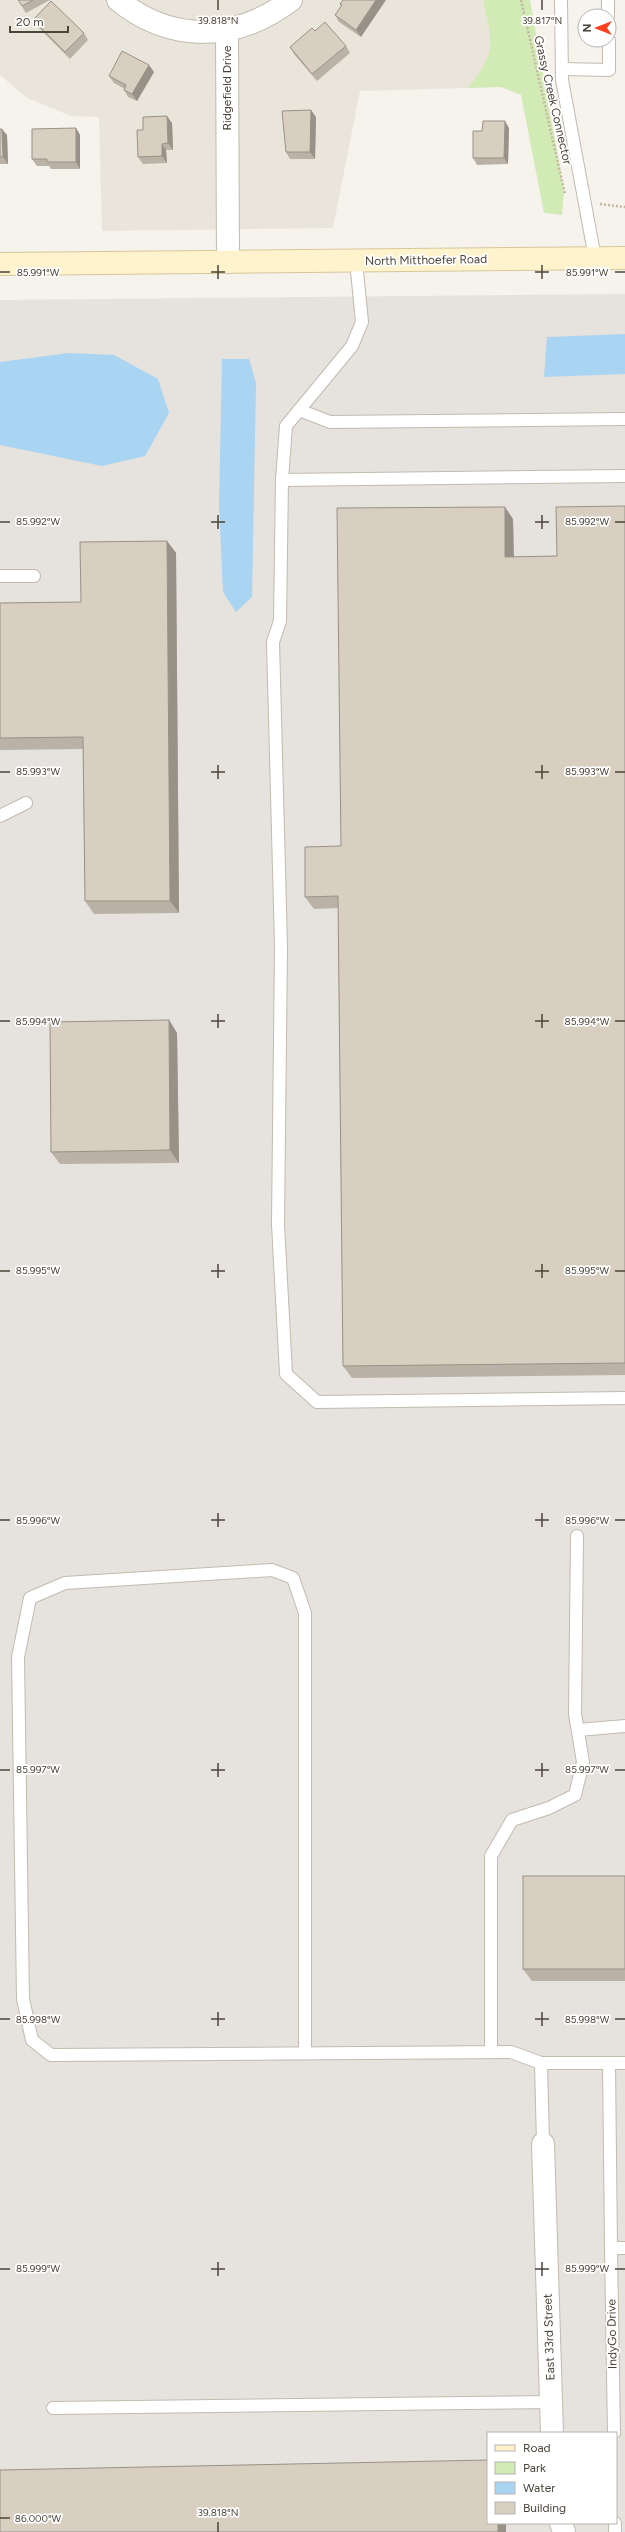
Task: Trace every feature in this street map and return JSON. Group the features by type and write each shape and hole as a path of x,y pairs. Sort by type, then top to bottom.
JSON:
{"main road":[{"name":"North Mitthoefer Road","path":"0,264 625,258"}],"street":[{"name":"Ridgefield Drive","path":"118,0 139,15 174,28 200,32 226,30 228,262"},
{"path":"226,30 254,23 291,0"},
{"name":"East 33rd Street","path":"543,2144 552,2432"}],"lane":[{"path":"561,0 562,80 595,258"},
{"path":"562,69 609,70 609,48"},
{"path":"356,261 362,322 352,346 286,426 282,480 280,621 273,642 281,946 278,1224 286,1374 316,1402 625,1398"},
{"path":"299,410 330,422 625,418"},
{"path":"282,480 625,476"},
{"path":"0,576 34,576"},
{"path":"0,816 26,803"},
{"path":"491,2052 491,1856 512,1820 548,1808 575,1795 582,1762 575,1714 577,1536"},
{"path":"304,2053 305,1613 293,1578 272,1570 65,1583 30,1598 18,1657 23,1999 32,2040 50,2055 511,2052 541,2063 625,2063"},
{"path":"578,1730 625,1726"},
{"path":"541,2063 543,2144"},
{"name":"IndyGo Drive","path":"609,2063 614,2432"},
{"path":"611,2248 625,2248"},
{"path":"53,2408 551,2402"}],"path":[{"name":"Grassy Creek Connector","path":"521,0 566,197"},
{"path":"597,204 625,207"}],"shaded area":[{"path":"0,0 483,0 492,43 486,65 468,88 360,91 333,228 102,231 99,117 71,116 27,98 0,75"},
{"path":"625,294 625,2532 0,2532 0,300"}],"green space":[{"path":"483,0 530,0 564,191 562,215 544,213 521,95 501,87 468,88 484,65 490,47 489,27"}],"water":[{"path":"625,334 625,374 544,377 547,337"},
{"path":"69,353 114,355 158,379 169,413 145,456 102,466 0,445 0,362"},
{"path":"222,359 249,359 256,383 252,597 236,612 223,592 219,506"}],"building":[{"path":"18,0 33,0 22,6"},
{"path":"343,0 376,0 356,30 335,15 342,5 340,4"},
{"path":"51,1 84,33 65,52 33,20"},
{"path":"325,22 346,46 312,74 290,47 312,28 315,31"},
{"path":"122,51 149,65 132,94 124,90 126,85 109,76"},
{"path":"311,110 310,152 286,152 282,111"},
{"path":"167,116 168,143 162,144 162,156 138,157 137,130 143,130 143,117"},
{"path":"483,121 505,121 504,158 473,158 473,131 482,131"},
{"path":"76,128 76,162 47,162 47,159 32,159 32,129"},
{"path":"0,129 2,129 3,157 0,157"},
{"path":"625,506 625,1363 343,1366 338,896 305,897 305,847 341,846 337,508 505,507 505,557 557,556 556,507"},
{"path":"167,541 170,901 85,901 83,737 0,738 0,603 81,602 80,542"},
{"path":"169,1020 170,1150 51,1152 50,1022"},
{"path":"523,1876 625,1876 625,1969 523,1969"},
{"path":"487,2460 487,2524 498,2524 498,2532 0,2532 0,2470"}]}
